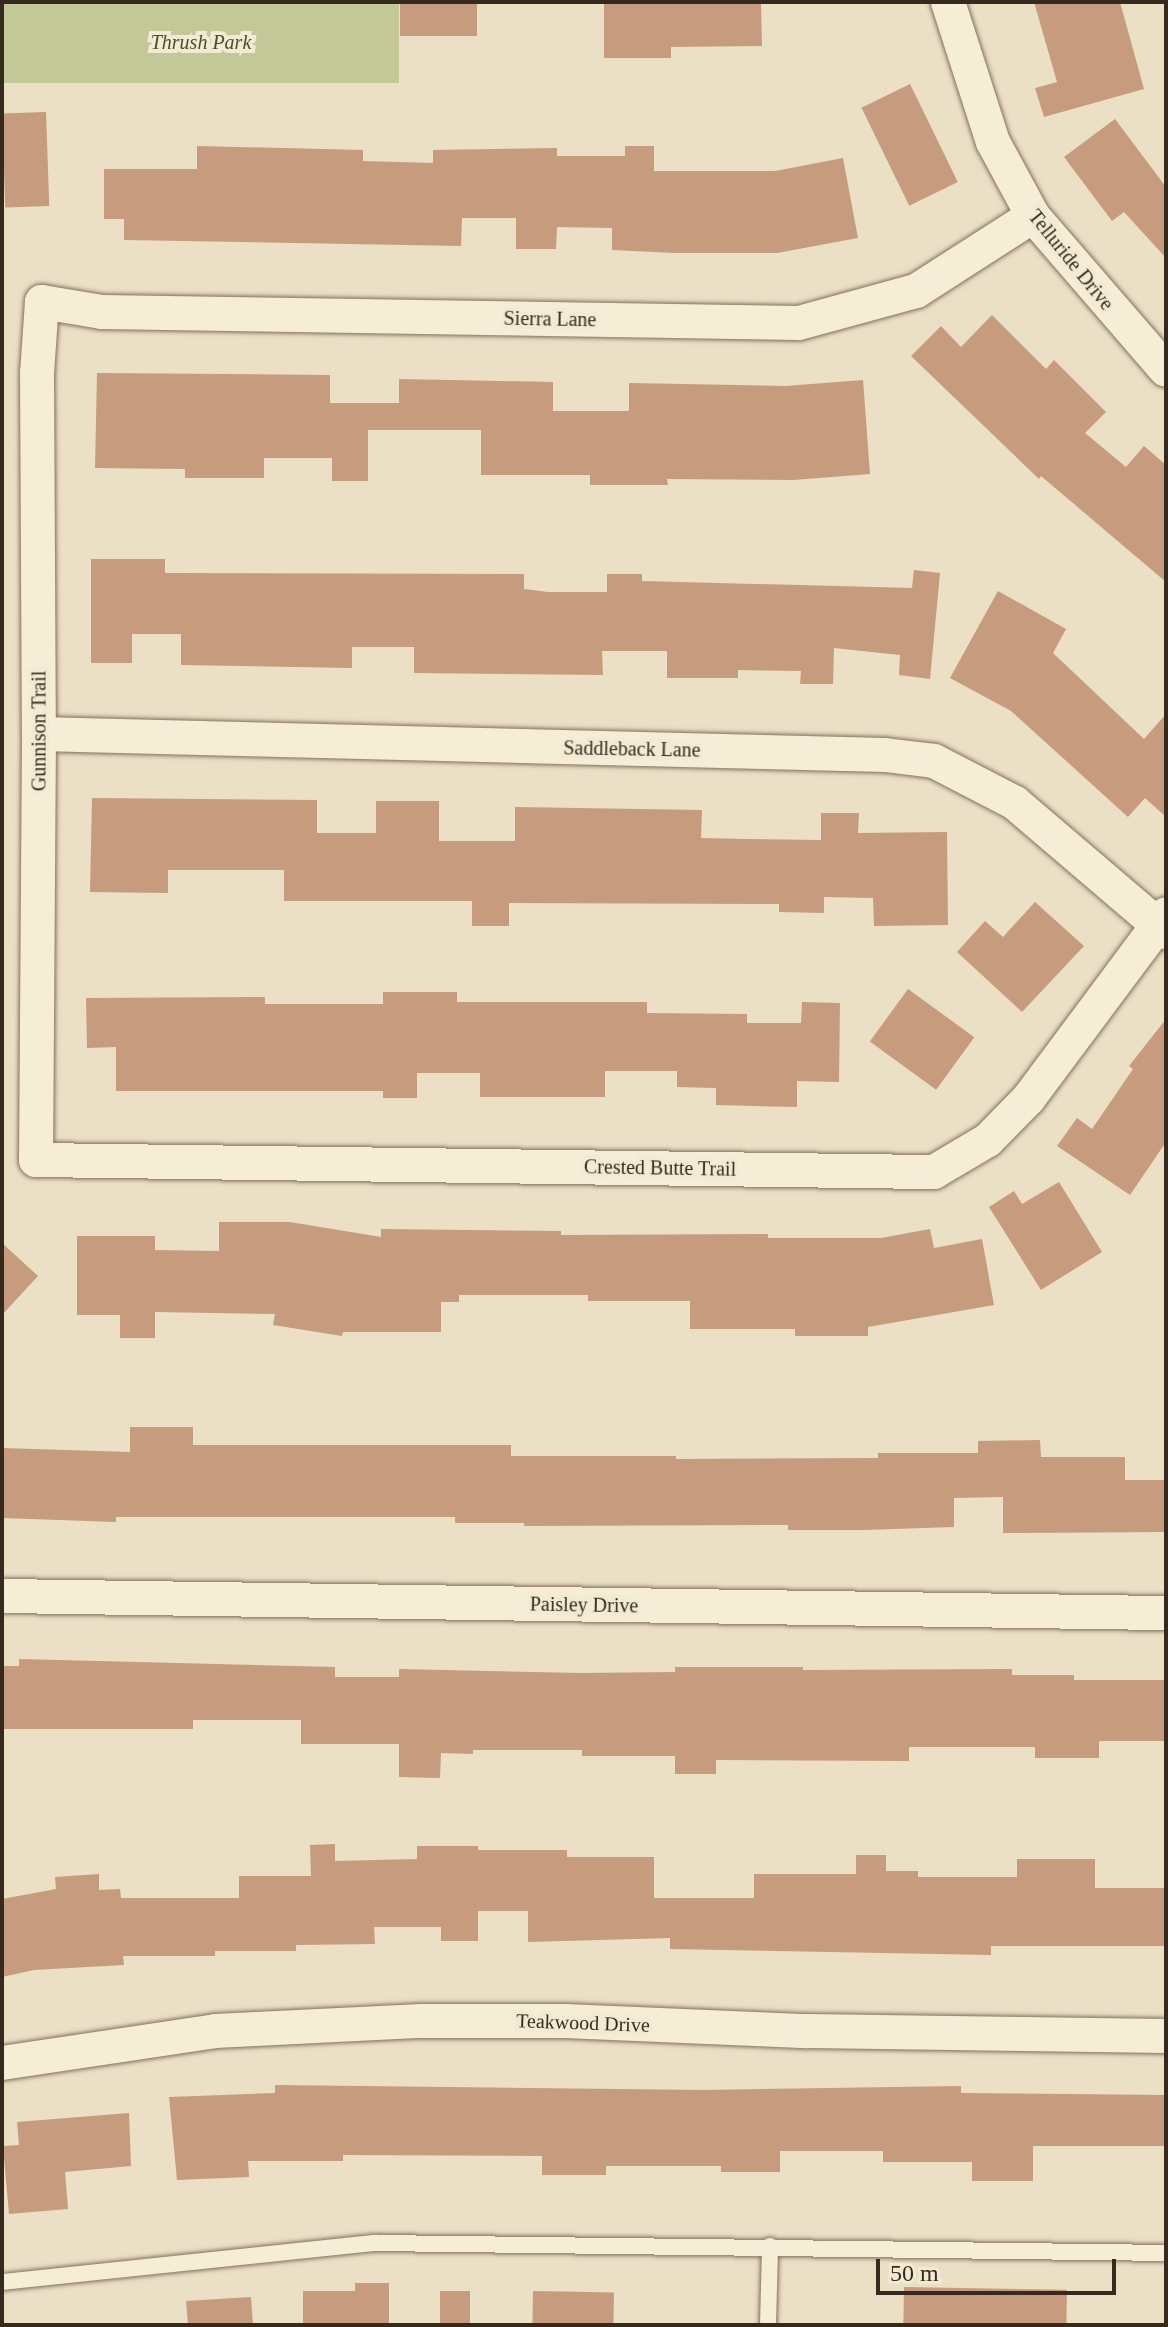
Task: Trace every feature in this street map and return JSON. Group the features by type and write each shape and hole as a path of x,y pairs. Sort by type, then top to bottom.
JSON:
{"street":[{"name":"Telluride Drive","path":"948,2 993,142 1033,216 1166,370"},
{"name":"Sierra Lane","path":"42,302 102,312 799,323 916,291 1033,216"},
{"name":"Gunnison Trail","path":"36,1160 39,734 37,373 42,302"},
{"name":"Saddleback Lane","path":"39,734 885,755 934,761 1015,803 1163,924"},
{"name":"Crested Butte Trail","path":"36,1160 934,1172 988,1140 1029,1098 1163,924"},
{"name":"Paisley Drive","path":"2,1596 1166,1613"},
{"name":"Teakwood Drive","path":"2,2063 215,2031 422,2021 565,2021 808,2031 1166,2036"}],"lane":[{"path":"2,2282 375,2243 1166,2253"},
{"path":"768,2325 770,2246"}],"green space":[{"name":"Thrush Park","path":"2,2 399,2 399,83 2,83"}],"building":[{"path":"400,2 477,2 477,36 400,36"},
{"path":"604,2 761,2 762,46 671,47 671,58 604,58"},
{"path":"1034,2 1120,2 1144,89 1044,117 1035,88 1057,82"},
{"path":"910,84 958,182 909,206 861,108"},
{"path":"46,112 49,206 5,207 2,114"},
{"path":"1115,119 1166,187 1166,258 1124,212 1112,221 1064,157"},
{"path":"197,146 363,150 363,161 433,163 433,150 557,148 557,156 625,156 625,146 654,146 654,171 775,171 843,158 858,238 777,253 675,253 612,250 612,228 557,227 556,249 516,249 516,218 462,218 461,246 124,240 124,219 104,219 104,169 197,169"},
{"path":"992,315 1046,369 1054,360 1106,412 1085,433 1126,467 1144,446 1166,465 1166,582 1041,476 1039,479 911,356 941,326 961,347"},
{"path":"97,373 330,375 330,403 399,403 399,379 553,382 553,411 629,411 629,383 786,386 863,380 870,474 793,480 667,479 668,485 590,485 590,475 481,475 481,430 368,430 368,481 332,481 332,458 264,458 264,478 185,478 185,469 95,468"},
{"path":"91,559 165,559 165,573 524,574 524,589 548,592 607,592 607,574 642,574 642,581 912,588 914,570 940,573 930,679 899,675 900,655 834,648 833,684 800,684 801,671 738,670 738,678 667,678 667,651 602,651 603,675 414,673 414,647 352,647 352,668 181,665 181,634 132,634 132,663 91,663"},
{"path":"998,591 1066,629 1053,653 1144,739 1166,714 1166,817 1145,798 1128,817 1011,711 950,678"},
{"path":"92,798 317,800 317,833 376,833 376,801 439,801 439,841 515,841 515,807 702,810 701,838 746,839 821,840 821,813 859,813 858,833 947,832 948,925 874,926 873,898 824,897 824,913 779,912 779,904 509,903 509,926 472,926 472,901 284,901 284,870 168,870 168,893 90,892"},
{"path":"1035,902 1084,946 1022,1012 957,952 985,921 1003,937"},
{"path":"908,989 974,1037 936,1090 870,1042"},
{"path":"383,992 457,992 457,1002 647,1002 647,1013 747,1014 747,1023 801,1023 802,1002 840,1003 839,1082 797,1081 797,1107 716,1105 716,1088 677,1087 677,1071 605,1071 605,1097 480,1097 480,1073 417,1073 417,1098 383,1098 383,1091 116,1091 116,1047 87,1048 86,998 265,997 265,1004 383,1004"},
{"path":"1166,1019 1166,1142 1130,1195 1057,1146 1077,1118 1092,1129 1133,1069 1129,1066"},
{"path":"1059,1182 1102,1252 1041,1290 989,1207 1014,1191 1022,1204"},
{"path":"219,1222 290,1222 381,1237 381,1229 561,1231 561,1235 768,1234 768,1238 881,1238 930,1229 934,1248 982,1239 994,1305 868,1327 868,1336 795,1336 795,1329 690,1329 690,1301 588,1301 588,1295 459,1295 459,1302 441,1302 441,1332 343,1332 342,1336 273,1325 275,1314 155,1312 155,1338 120,1338 120,1315 77,1315 77,1236 155,1236 155,1250 219,1251"},
{"path":"2,1243 38,1276 2,1315"},
{"path":"130,1427 193,1427 193,1445 511,1445 511,1456 676,1456 676,1459 878,1458 878,1453 978,1453 978,1441 1040,1440 1041,1457 1125,1457 1125,1480 1166,1480 1166,1532 1003,1533 1003,1497 954,1498 954,1527 864,1530 788,1530 788,1525 524,1526 524,1523 455,1523 455,1517 116,1517 116,1522 2,1518 2,1448 130,1452"},
{"path":"19,1659 335,1667 335,1677 399,1677 399,1669 582,1673 675,1672 675,1667 803,1667 803,1670 1012,1669 1012,1675 1074,1675 1074,1680 1166,1680 1166,1741 1099,1741 1099,1758 1035,1758 1035,1747 909,1747 909,1761 716,1760 716,1774 675,1774 675,1756 582,1756 582,1750 473,1750 473,1754 441,1753 440,1778 399,1777 399,1744 301,1744 301,1720 193,1720 193,1729 2,1729 2,1666 19,1666"},
{"path":"335,1844 335,1861 417,1859 417,1846 567,1850 567,1857 654,1857 654,1898 754,1898 754,1874 856,1874 856,1855 886,1855 886,1871 918,1871 918,1877 1017,1877 1017,1859 1095,1859 1095,1888 1166,1888 1166,1946 991,1946 991,1955 670,1949 670,1938 528,1942 528,1911 478,1911 478,1941 441,1941 441,1927 374,1927 375,1944 296,1945 296,1951 215,1951 215,1956 123,1956 124,1965 34,1970 2,1977 2,1899 56,1889 55,1877 99,1874 99,1890 120,1889 121,1898 239,1898 239,1876 311,1876 310,1845"},
{"path":"275,2085 704,2090 961,2086 961,2093 1166,2095 1166,2146 1033,2146 1033,2181 972,2181 972,2162 883,2162 883,2151 780,2151 780,2172 721,2172 721,2166 606,2166 606,2175 542,2175 542,2156 343,2155 343,2161 248,2161 249,2177 177,2180 169,2097 275,2093"},
{"path":"129,2113 131,2166 65,2172 68,2209 9,2214 3,2146 19,2145 17,2122"},
{"path":"355,2283 389,2283 389,2325 303,2325 303,2291 355,2291"},
{"path":"904,2287 1067,2290 1066,2325 903,2325"},
{"path":"440,2291 470,2291 470,2325 440,2325"},
{"path":"533,2291 614,2292 613,2325 532,2325"},
{"path":"251,2297 253,2325 188,2325 186,2301"}]}
